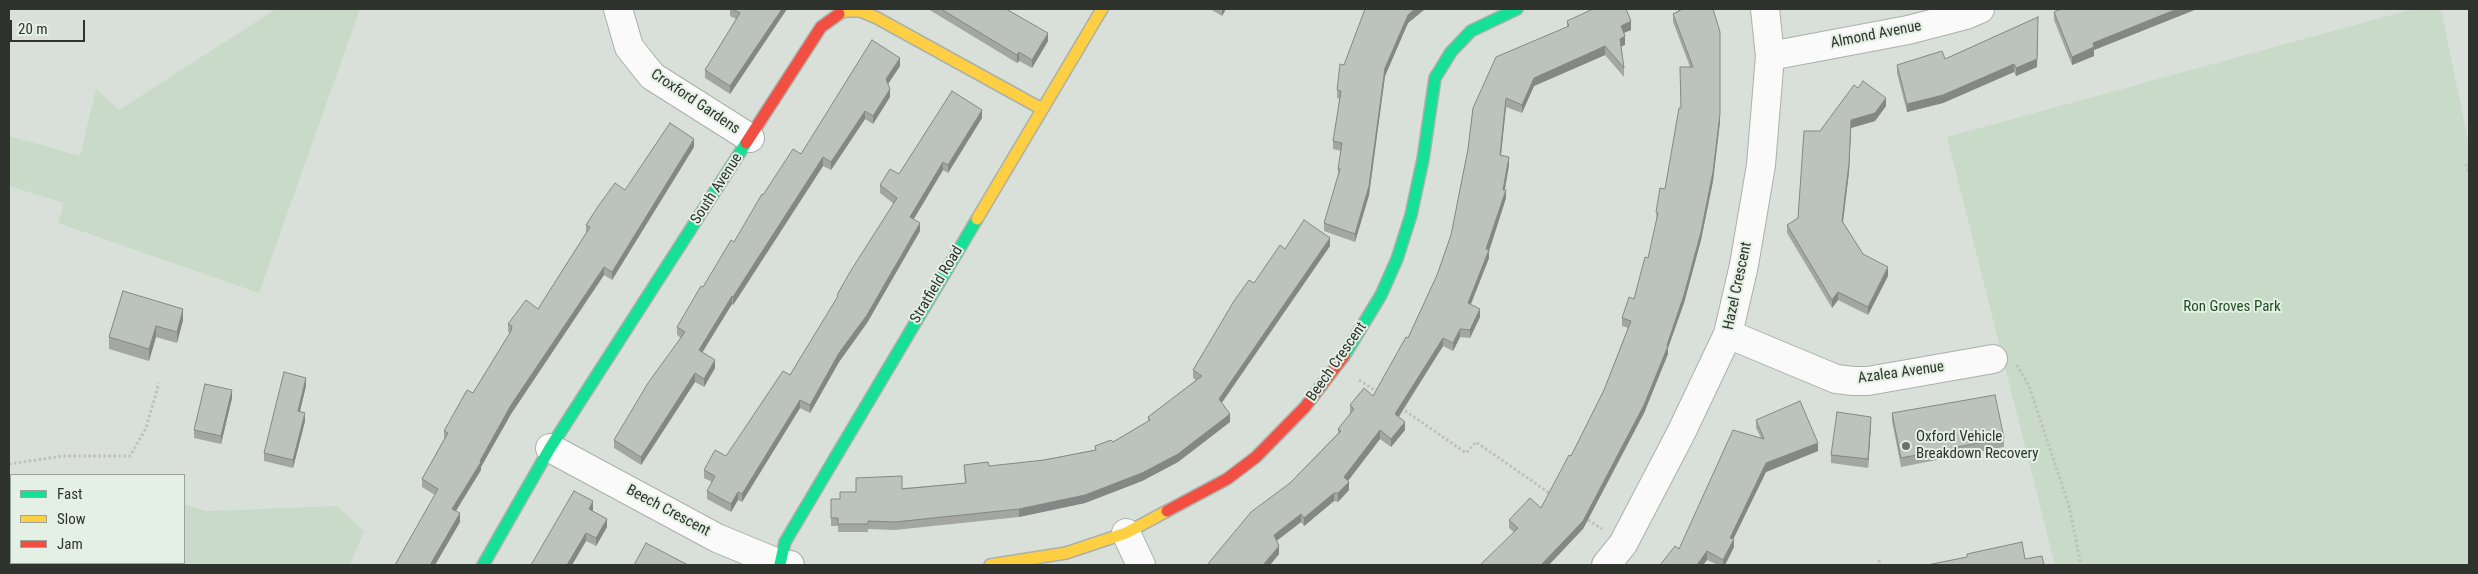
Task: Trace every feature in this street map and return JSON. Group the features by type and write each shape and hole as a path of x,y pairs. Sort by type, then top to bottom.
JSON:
{"street":[{"name":"Croxford Gardens","path":"618,9 628,47 652,76 750,138"},
{"name":"Stratfield Road","path":"785,564 785,542 1102,9"},
{"name":"Beech Crescent","path":"990,565 1066,553 1126,533 1193,499 1227,479 1256,457 1305,407 1338,365 1377,302 1397,259 1411,215 1423,159 1435,78 1450,52 1471,30 1518,9"},
{"name":"Hazel Crescent","path":"1606,565 1623,544 1681,433 1728,334 1744,265 1761,165 1770,56 1765,9"},
{"name":"Almond Avenue","path":"1770,56 1908,30 1966,15 1980,9"},
{"name":"South Avenue","path":"483,565 550,448 821,27 832,18 845,11 860,11 877,18 1042,109"},
{"name":"Azalea Avenue","path":"1728,334 1836,379 1853,381 1868,381 1993,359"},
{"name":"Beech Crescent","path":"550,448 717,538 785,564"},
{"path":"1126,533 1141,565"}],"path":[{"path":"2466,164 2469,174"},
{"path":"1993,359 2008,360 2020,367 2030,386 2069,506 2081,565"},
{"path":"1338,365 1386,398"},
{"path":"9,464 62,456 130,456 146,428 159,382"},
{"path":"1394,404 1466,452 1476,442 1557,499"},
{"path":"1582,516 1623,544"},
{"path":"1879,560 1880,565"}],"green space":[{"path":"276,9 360,9 259,293 58,223 64,203 9,186 9,136 80,156 96,89 119,110"},
{"name":"Ron Groves Park","path":"2413,9 2441,9 2469,145 2469,565 2055,565 1947,137"},
{"path":"185,504 207,511 337,506 364,531 350,565 142,564 185,564"}],"building":[{"path":"732,9 782,9 730,86 705,70 740,13"},
{"path":"941,9 1006,9 1048,33 1032,60 1019,52 1017,55"},
{"path":"1365,9 1415,9 1408,15 1385,68 1369,186 1355,234 1324,223 1340,169 1338,169 1342,143 1333,141 1341,91 1337,90 1340,64 1344,65"},
{"path":"1593,9 1626,9 1631,21 1621,26 1625,36 1620,39 1624,68 1605,46 1534,78 1522,105 1506,98 1500,155 1509,157 1503,190 1506,190 1486,249 1489,250 1468,303 1480,309 1470,330 1460,329 1453,343 1443,338 1395,414 1405,422 1391,439 1380,430 1344,477 1349,482 1338,493 1334,493 1304,518 1301,514 1274,535 1279,546 1263,565 1207,565 1251,512 1290,483 1341,431 1338,429 1354,409 1350,405 1364,388 1373,396 1406,337 1408,338 1437,275 1451,235 1468,149 1473,108 1496,57 1569,26 1567,21"},
{"path":"1681,9 1713,9 1720,32 1720,114 1713,172 1701,232 1668,346 1644,405 1583,521 1541,565 1480,565 1518,528 1509,520 1530,498 1541,508 1569,455 1571,456 1604,390 1631,321 1622,318 1629,297 1634,299 1645,257 1648,258 1658,213 1656,212 1660,188 1665,189 1679,108 1681,108 1680,67 1693,67 1673,14"},
{"path":"2061,9 2177,9 2093,43 2094,47 2072,57 2054,12"},
{"path":"2038,17 2037,59 2016,68 2014,64 1943,95 1907,104 1897,65 1942,51 1945,59"},
{"path":"872,40 900,58 886,79 890,89 873,116 865,111 831,162 823,157 699,350 715,360 704,379 695,373 641,457 614,440 648,383 685,332 677,327 701,286 703,287 731,240 734,242 762,194 793,149 801,154"},
{"path":"1863,81 1886,98 1875,113 1851,120 1849,164 1842,221 1863,254 1888,267 1868,307 1838,292 1832,300 1787,225 1798,218 1804,131 1820,131 1854,85 1858,88"},
{"path":"952,91 982,110 948,165 943,162 910,217 920,223 867,315 839,353 810,405 800,400 742,494 738,492 731,504 707,491 715,476 704,470 715,450 726,456 783,371 790,375 838,296 850,272 897,198 880,185 890,169 899,174"},
{"path":"670,123 694,139 612,272 604,267 511,405 481,462 452,509 460,513 430,565 395,565 438,489 422,479 448,433 444,431 467,390 473,393 511,331 512,326 508,324 526,300 538,309 590,227 586,225 599,205 615,183 625,190"},
{"path":"1304,220 1330,238 1219,399 1230,414 1178,454 1142,473 1085,495 1019,509 895,522 868,521 868,524 838,524 838,518 831,518 831,499 840,499 840,492 856,492 856,478 902,476 902,489 966,483 964,465 988,462 989,466 1044,460 1096,450 1095,446 1111,440 1113,442 1150,420 1148,417 1202,376 1193,370 1234,301 1249,280 1254,283 1280,245 1285,249"},
{"path":"123,291 183,309 177,332 156,326 149,349 109,337"},
{"path":"284,372 306,378 298,411 305,413 293,460 264,453"},
{"path":"205,384 232,390 221,436 194,430"},
{"path":"1995,395 2004,438 1901,458 1892,413"},
{"path":"1800,401 1818,443 1766,463 1730,538 1734,539 1723,560 1707,551 1697,565 1660,565 1675,546 1679,549 1733,430 1764,439 1756,420"},
{"path":"1837,412 1871,417 1868,459 1831,455"},
{"path":"574,491 593,501 589,509 607,519 596,538 586,533 567,565 531,565"},
{"path":"2022,542 2025,559 2042,556 2044,565 1927,565 1967,557 1967,554"},
{"path":"646,543 688,565 634,565"}],"traffic: fast":[{"path":"1344,356 1381,295 1397,259 1411,215 1423,159 1435,78 1451,52 1471,31 1517,9"},
{"path":"483,565 550,448 746,143"},
{"path":"780,564 785,542 977,219"}],"traffic: slow":[{"path":"977,219 1102,9"},
{"path":"839,14 845,11 860,11 877,18 1042,109"},
{"path":"990,565 1066,553 1126,533 1167,511"}],"traffic: jam":[{"path":"746,143 821,27 839,14"},
{"path":"1167,511 1227,479 1256,457 1305,407 1344,356"}],"place":[{"name":"Oxford Vehicle Breakdown Recovery","path":"1906,446"}]}
